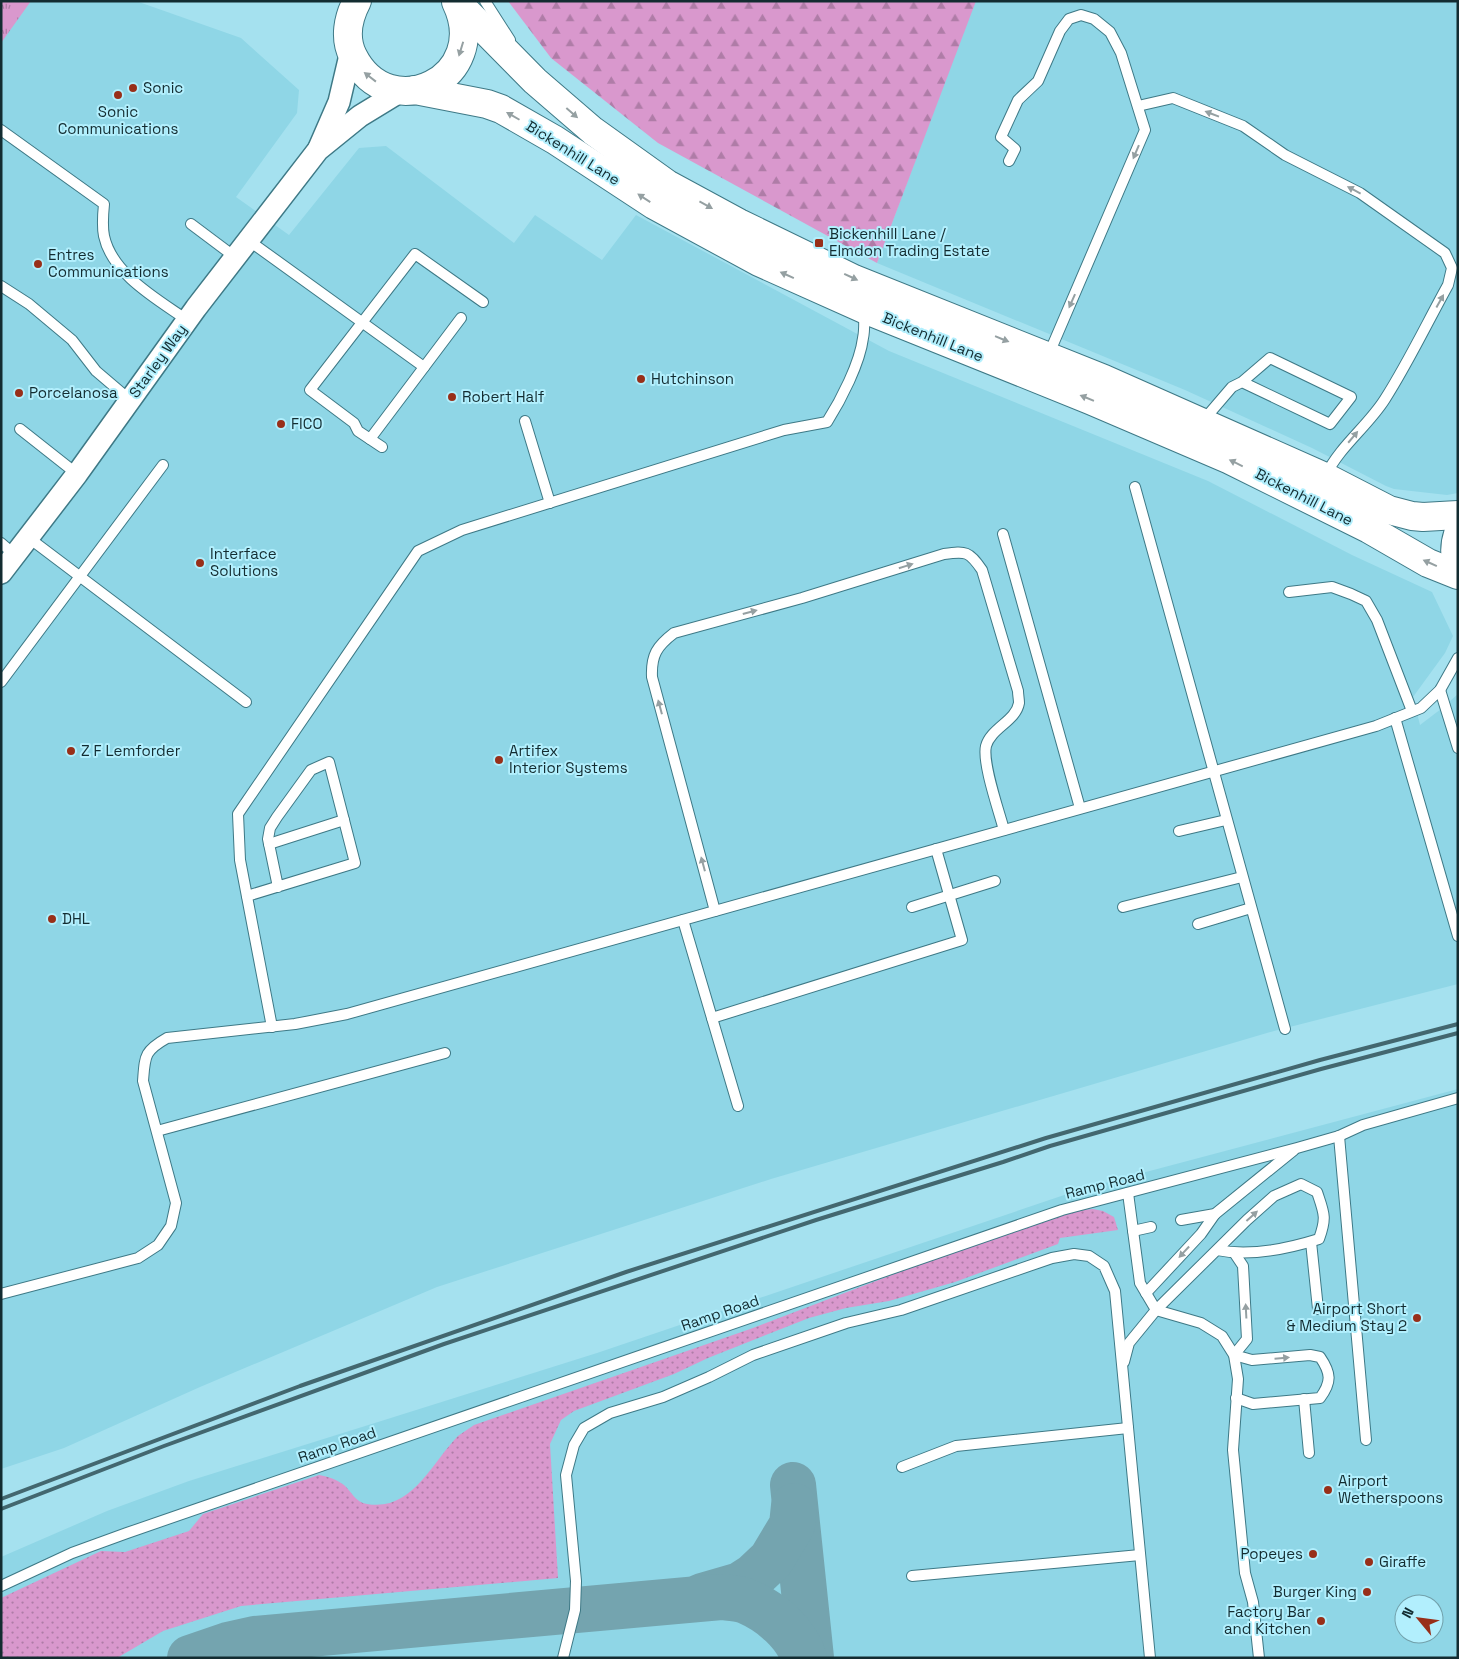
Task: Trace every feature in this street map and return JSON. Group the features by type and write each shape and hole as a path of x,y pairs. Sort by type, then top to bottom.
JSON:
{"main road":[{"path":"335,1 349,40"},
{"path":"349,40 351,12 357,1"},
{"path":"408,90 431,85 444,76 455,64 462,50 464,33 463,17 456,2"},
{"name":"Bickenhill Lane","path":"456,2 535,81 593,131 667,184 739,223 854,279 1104,379 1202,422 1325,477 1389,510 1418,516 1458,515"},
{"name":"Bickenhill Lane","path":"349,40 358,66 370,78 384,87 487,104 501,109 555,140 663,210 758,262 864,309 1090,400 1230,460 1369,529 1428,563 1458,574"},
{"path":"1458,534 1455,542 1455,557 1458,566"}],"street":[{"path":"318,150 339,102 349,40"},
{"path":"318,150 360,116 408,90"},
{"name":"Starley Way","path":"1,574 8,549 28,538 77,474 187,320 318,150"}],"lane":[{"path":"485,1 535,81"},
{"path":"1009,161 1015,149 1001,137 1018,100 1038,81 1060,31 1069,20 1080,15 1094,19 1110,32 1121,53 1145,130 1047,357"},
{"path":"1138,106 1173,98 1243,126 1285,155 1360,192 1446,253 1452,268 1448,285 1384,401 1330,465 1325,477"},
{"path":"1,130 104,204 104,236 119,267 142,287 187,320"},
{"path":"191,224 235,257"},
{"path":"248,240 424,367"},
{"path":"382,447 358,431 354,423 310,390 415,254 483,302"},
{"path":"1,286 29,304 66,335 96,372 130,400"},
{"path":"272,1027 240,860 238,814 418,550 462,530 550,502 784,430 827,422 842,400 864,339 864,309"},
{"path":"370,439 461,318"},
{"path":"1202,422 1232,387 1242,382 1270,358 1351,397 1330,424 1242,382"},
{"path":"524,421 550,502"},
{"path":"20,429 77,474"},
{"path":"1,682 163,465"},
{"path":"1135,487 1212,771 1285,1029"},
{"path":"1003,534 1080,808"},
{"path":"28,538 246,702"},
{"path":"715,911 652,677 651,666 655,653 661,643 674,633 802,598 944,554 962,552 973,556 982,570 1018,691 1019,704 1014,714 992,735 986,745 985,758 1004,830"},
{"path":"1289,592 1332,587 1366,601 1377,620 1412,711"},
{"path":"1,1294 138,1258 158,1245 171,1226 176,1203 143,1080 144,1062 151,1047 167,1038 272,1027 347,1014 1376,726 1421,708 1440,690 1458,658"},
{"path":"1440,690 1457,742"},
{"path":"1395,718 1458,936"},
{"path":"247,896 278,887 355,863 329,762 311,770 270,828 268,839 278,887"},
{"path":"270,844 344,820"},
{"path":"1178,832 1226,820"},
{"path":"712,1018 962,940 936,849"},
{"path":"1123,907 1242,877"},
{"path":"912,907 994,881"},
{"path":"1198,924 1251,908"},
{"path":"683,920 738,1106"},
{"path":"157,1131 445,1053"},
{"name":"Ramp Road","path":"1,1586 72,1553 127,1533 1062,1210 1297,1148 1339,1136 1362,1126 1458,1098"},
{"path":"1339,1136 1366,1440"},
{"path":"1146,1293 1202,1234 1214,1214 1297,1148"},
{"path":"1122,1367 1129,1343 1156,1310 1247,1220 1274,1196 1301,1184 1317,1192 1324,1212 1324,1224 1319,1239 1295,1247 1235,1254 1217,1250"},
{"path":"1128,1193 1140,1283 1156,1310 1201,1323 1222,1336 1234,1355 1238,1379 1233,1450 1245,1574 1253,1602 1259,1658"},
{"path":"1181,1220 1214,1214"},
{"path":"1133,1231 1151,1227"},
{"path":"1311,1242 1318,1309"},
{"path":"563,1658 575,1610 576,1580 566,1475 574,1445 584,1428 610,1413 663,1397 710,1377 753,1355 846,1323 901,1310 1052,1258 1074,1254 1089,1256 1104,1266 1115,1291 1150,1658"},
{"path":"1234,1355 1247,1339 1243,1266 1235,1254"},
{"path":"1234,1355 1252,1360 1310,1355 1320,1357 1328,1369 1329,1386 1320,1398 1254,1404 1236,1398"},
{"path":"1304,1400 1308,1453"},
{"path":"902,1467 956,1446 1128,1428"},
{"path":"912,1576 1140,1555"}],"shaded area":[{"path":"30,1 136,1 241,38 299,90 297,113 236,197 289,235 359,148 386,146 514,243 535,215 602,260 636,215 889,351 1208,481 1352,555 1432,592 1453,636 1445,653 1413,697 1420,725 1458,694 1458,984 1274,1031 771,1179 437,1287 200,1387 64,1448 1,1469 1,40"},
{"path":"975,1 1458,1 1458,493 1447,495 1394,489 1386,486 1312,448 1185,390 877,263"},
{"path":"1458,1089 1458,1658 1,1658 1,1557 107,1511 189,1481 597,1353 1082,1189"}],"green space":[{"path":"1,1 31,1 1,43"},
{"path":"508,1 976,1 877,263 658,143 551,58"},
{"path":"1093,1209 1103,1211 1114,1217 1118,1230 1060,1238 1058,1244 955,1282 889,1301 846,1308 809,1318 708,1358 674,1374 574,1411 561,1420 550,1444 558,1578 241,1606 163,1631 117,1658 1,1658 1,1598 101,1551 125,1552 189,1531 203,1514 319,1475 332,1478 341,1483 363,1503 383,1504 397,1500 409,1493 420,1483 458,1436 474,1425 753,1328 978,1242 1073,1211"}],"taxiway":[{"path":"793,1485 811,1658"},
{"path":"702,1596 740,1585 754,1576 771,1560 792,1525 794,1506"},
{"path":"190,1658 228,1645 255,1639 721,1597 745,1601 765,1611 789,1632 804,1658"}],"railway":[{"path":"1,1499 300,1386 626,1272 1046,1138 1320,1060 1458,1024"},
{"path":"1,1509 164,1446 444,1344 816,1220 1050,1146 1321,1069 1458,1033"}],"place":[{"name":"Sonic","path":"133,88"},
{"name":"Sonic Communications","path":"118,95"},
{"name":"Bickenhill Lane / Elmdon Trading Estate","path":"819,243"},
{"name":"Entres Communications","path":"38,264"},
{"name":"Hutchinson","path":"641,379"},
{"name":"Porcelanosa","path":"19,393"},
{"name":"Robert Half","path":"452,397"},
{"name":"FICO","path":"281,424"},
{"name":"Interface Solutions","path":"200,563"},
{"name":"Z F Lemforder","path":"71,751"},
{"name":"Artifex Interior Systems","path":"499,760"},
{"name":"DHL","path":"52,919"},
{"name":"Airport Short & Medium Stay 2","path":"1417,1318"},
{"name":"Airport Wetherspoons","path":"1328,1490"},
{"name":"Popeyes","path":"1313,1554"},
{"name":"Giraffe","path":"1369,1562"},
{"name":"Burger King","path":"1367,1592"},
{"name":"Factory Bar and Kitchen","path":"1321,1621"}]}
